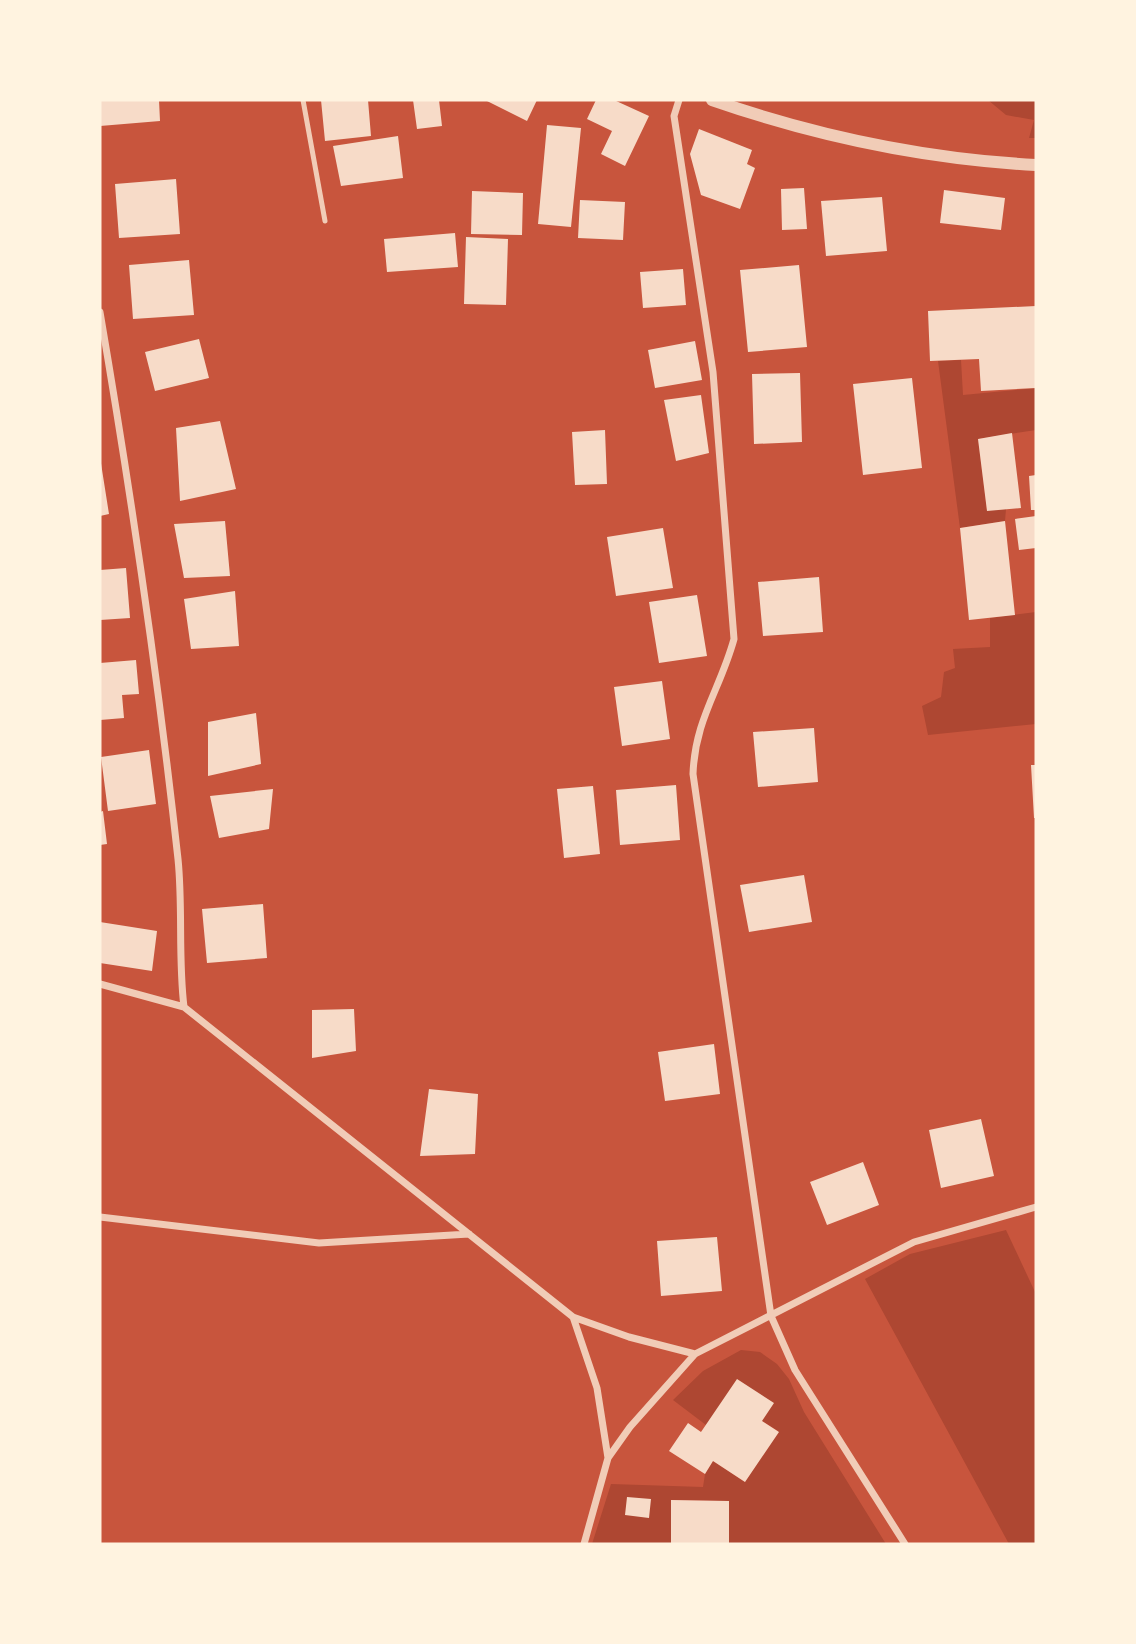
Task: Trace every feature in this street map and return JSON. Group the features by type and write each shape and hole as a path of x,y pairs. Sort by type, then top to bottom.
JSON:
{"street":[{"path":"679,100 674,117 713,372 734,639 726,668 698,727 693,774 771,1316 795,1370 905,1544"},
{"path":"712,100 750,113 903,150 1036,165"},
{"path":"100,312 135,515 166,747 180,879 180,976 184,1007"},
{"path":"100,984 184,1007 573,1317 695,1354"},
{"path":"584,1544 608,1458 630,1427 695,1354 914,1242 1036,1207"},
{"path":"100,1217 319,1243 470,1234"},
{"path":"573,1317 597,1388 608,1458"}],"lane":[{"path":"303,100 325,221"}],"shaded area":[{"path":"988,100 1036,100 1036,138 1029,138 1034,120 1006,115"},
{"path":"961,360 963,395 1036,388 1036,430 978,439 987,510 1006,509 1005,521 960,528 938,361"},
{"path":"1036,612 1036,724 928,735 922,706 941,697 944,672 955,668 953,649 990,647 990,618"},
{"path":"1006,1230 1036,1294 1036,1544 1009,1544 865,1279 910,1254"},
{"path":"741,1350 760,1352 777,1364 789,1379 804,1412 886,1544 729,1544 729,1501 672,1500 671,1544 592,1544 611,1484 703,1487 705,1474 713,1461 745,1482 778,1431 762,1421 706,1425 673,1400 703,1371"}],"building":[{"path":"100,100 159,100 160,121 100,126"},
{"path":"321,100 368,100 371,136 325,141"},
{"path":"413,100 439,100 442,126 417,129"},
{"path":"485,100 537,100 527,121"},
{"path":"596,100 614,100 649,116 625,166 601,154 612,131 587,119"},
{"path":"547,125 581,128 571,227 538,224"},
{"path":"699,129 752,150 747,164 755,168 740,209 701,195 690,154"},
{"path":"398,136 403,178 341,186 333,146"},
{"path":"176,179 180,234 119,238 115,184"},
{"path":"804,188 807,229 782,230 781,189"},
{"path":"944,190 1005,198 1001,230 940,223"},
{"path":"472,191 523,193 522,235 471,234"},
{"path":"882,197 887,251 826,256 821,201"},
{"path":"580,200 625,202 623,240 578,238"},
{"path":"455,233 458,267 387,272 384,239"},
{"path":"466,237 508,239 506,305 464,304"},
{"path":"189,260 194,315 133,319 129,265"},
{"path":"799,265 807,347 748,352 740,270"},
{"path":"683,269 686,305 643,308 640,272"},
{"path":"1036,306 1036,388 981,391 979,359 930,361 928,311"},
{"path":"199,339 209,378 155,391 145,352"},
{"path":"695,341 702,380 655,388 648,350"},
{"path":"800,373 802,442 754,444 752,374"},
{"path":"912,378 922,468 863,475 853,384"},
{"path":"701,395 709,453 676,461 664,400"},
{"path":"220,421 236,489 180,501 176,428"},
{"path":"605,430 607,484 575,485 572,432"},
{"path":"1012,433 1021,508 987,511 978,439"},
{"path":"100,457 109,514 100,516"},
{"path":"1036,475 1036,510 1031,510 1029,476"},
{"path":"1036,516 1036,548 1019,550 1015,519"},
{"path":"225,521 230,576 184,578 174,524"},
{"path":"1005,521 1015,615 969,620 960,528"},
{"path":"663,528 673,588 616,596 607,537"},
{"path":"126,568 130,618 100,620 100,570"},
{"path":"819,577 823,632 763,636 758,582"},
{"path":"235,591 239,646 191,649 184,599"},
{"path":"697,595 707,656 659,663 649,602"},
{"path":"136,660 139,694 122,695 124,718 100,720 100,663"},
{"path":"662,681 670,739 622,746 614,687"},
{"path":"256,713 261,764 208,776 208,722"},
{"path":"814,728 818,782 758,787 753,732"},
{"path":"149,750 156,804 108,811 101,757"},
{"path":"1031,765 1036,765 1036,818 1034,818"},
{"path":"676,785 680,840 620,845 616,790"},
{"path":"593,786 600,854 564,858 557,789"},
{"path":"273,789 269,829 219,838 210,796"},
{"path":"103,811 107,844 100,845 100,812"},
{"path":"804,875 812,922 749,932 740,885"},
{"path":"263,904 267,958 207,963 202,909"},
{"path":"100,922 157,931 152,971 100,963"},
{"path":"354,1009 356,1051 312,1058 312,1010"},
{"path":"714,1044 720,1094 665,1101 658,1052"},
{"path":"429,1089 478,1094 475,1154 420,1156"},
{"path":"981,1119 994,1176 941,1188 929,1130"},
{"path":"863,1162 879,1205 827,1225 810,1182"},
{"path":"717,1237 722,1291 661,1296 657,1241"},
{"path":"737,1379 774,1403 762,1421 779,1432 745,1482 713,1461 705,1474 669,1451 688,1423 701,1432"},
{"path":"627,1497 651,1499 649,1518 625,1515"},
{"path":"671,1500 729,1501 729,1544 671,1544"}]}
